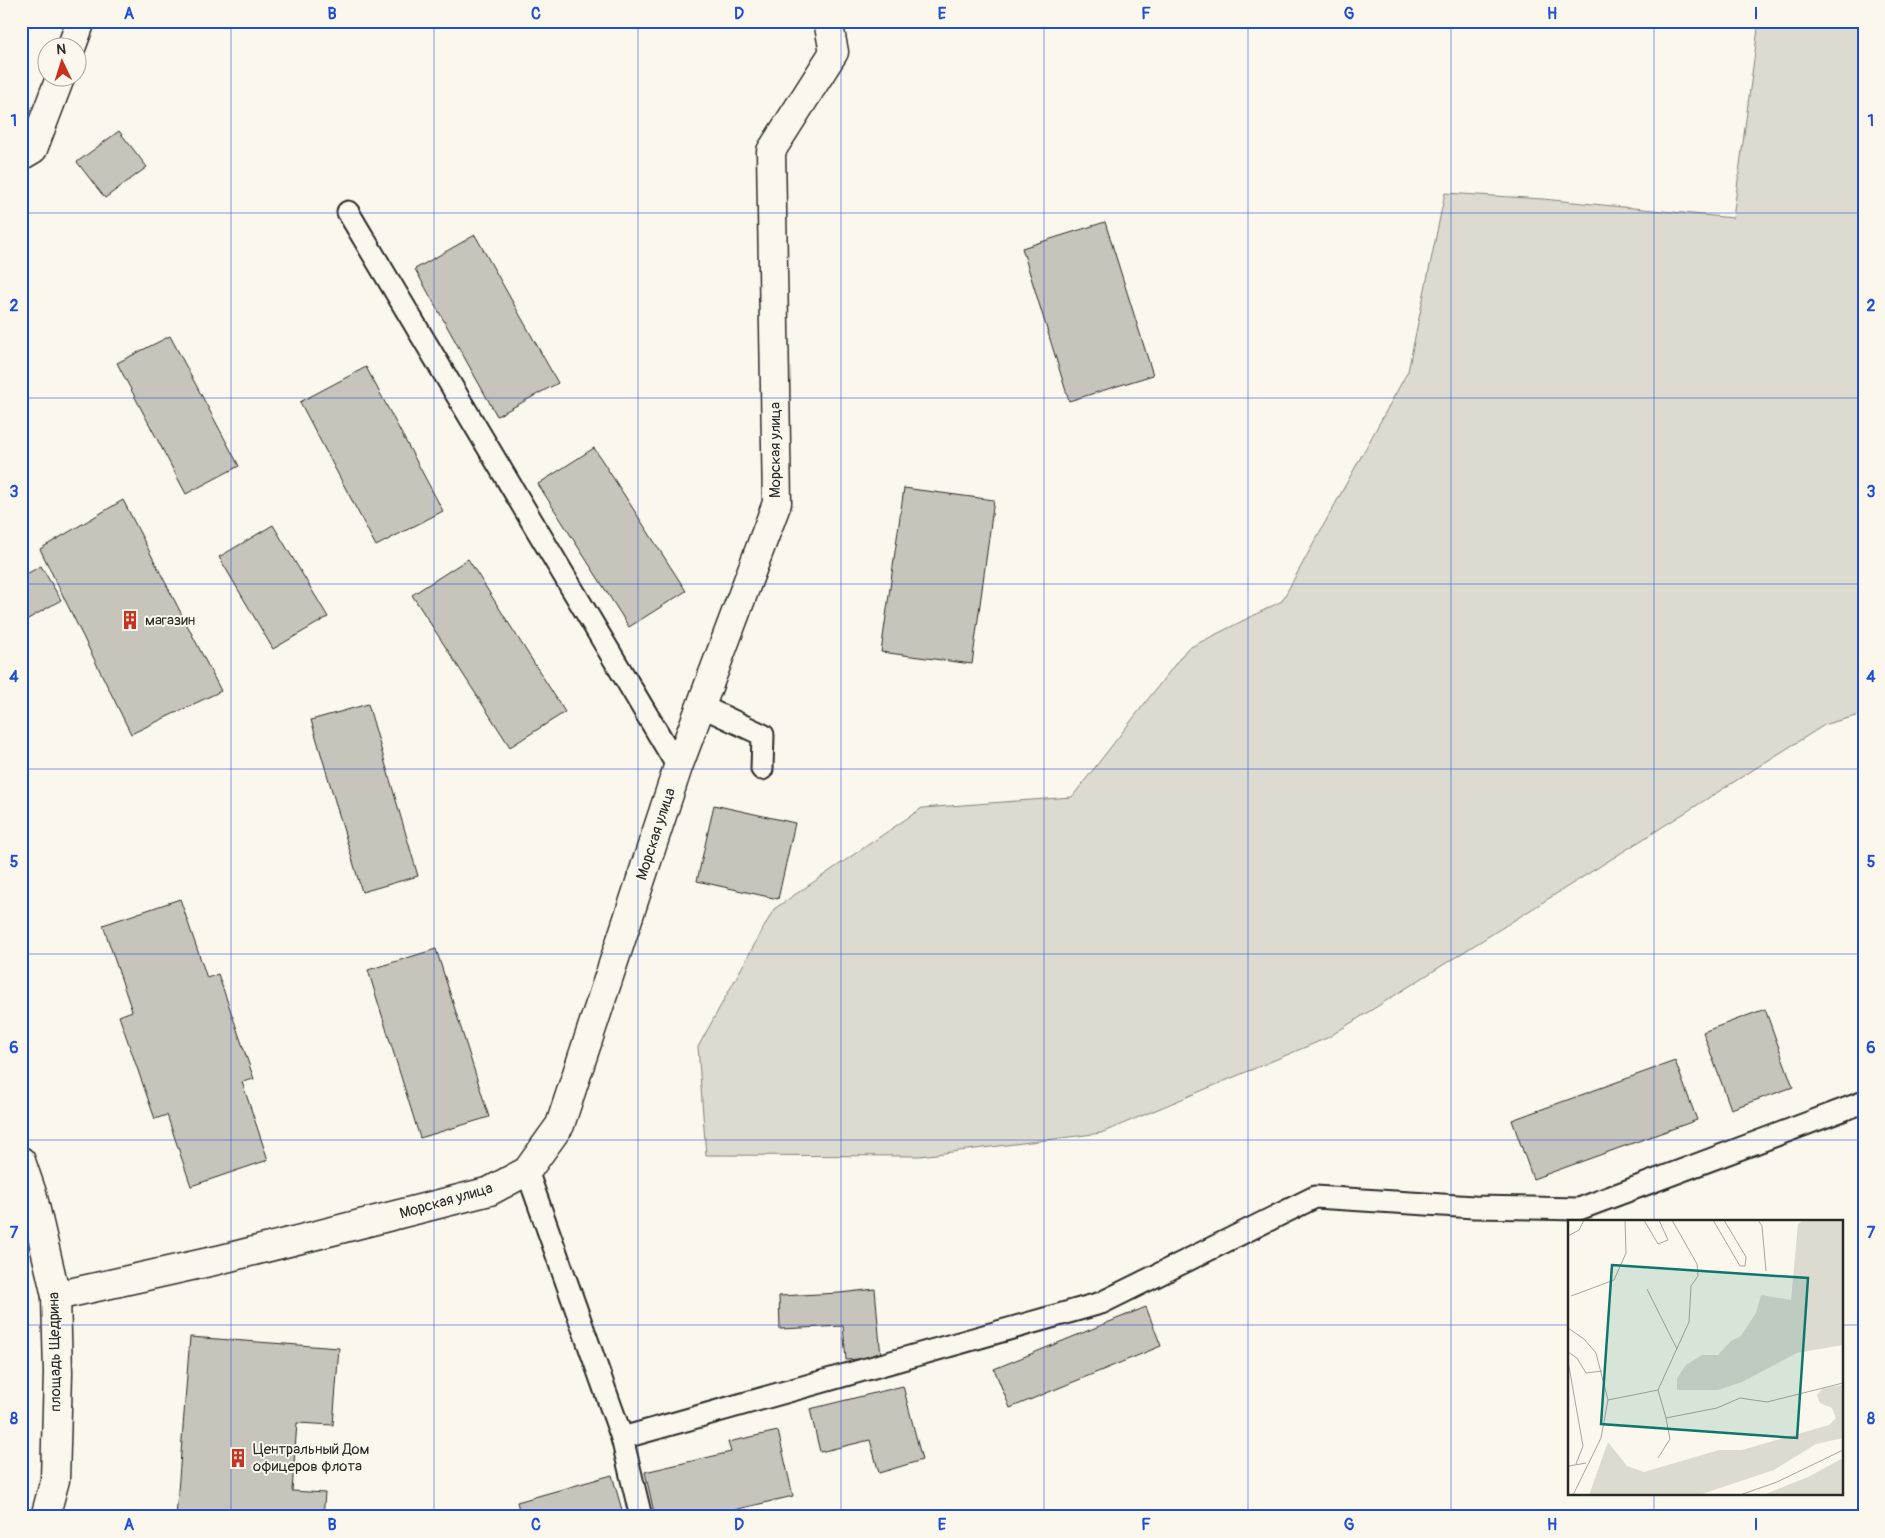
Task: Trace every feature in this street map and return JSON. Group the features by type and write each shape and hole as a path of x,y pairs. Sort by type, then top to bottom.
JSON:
{"street":[{"path":"75,38 81,21"},
{"name":"Морская улица","path":"56,1296 218,1260 490,1191 527,1172 560,1125 678,767 776,503 772,152 834,52 828,21"},
{"path":"21,156 33,150 56,88"},
{"name":"площадь Щедрина","path":"21,1161 32,1193 56,1296 58,1373 55,1480 45,1517"}],"lane":[{"path":"348,212 678,767"},
{"path":"701,706 763,735 762,768"},
{"path":"622,1438 1101,1303 1315,1196 1474,1207 1579,1209 1864,1102"},
{"path":"527,1172 622,1438 641,1517"}],"shaded area":[{"path":"1759,21 1864,21 1864,714 1826,724 1327,1038 1101,1133 920,1156 706,1155 698,1047 774,909 922,808 1072,797 1187,649 1282,601 1408,371 1445,193 1543,199 1733,218"}],"building":[{"path":"119,131 147,167 105,198 77,162"},
{"path":"1105,222 1153,375 1069,401 1022,248"},
{"path":"475,235 558,383 497,416 415,269"},
{"path":"170,336 239,466 186,494 117,363"},
{"path":"366,367 443,511 376,546 300,402"},
{"path":"594,448 686,591 629,627 538,484"},
{"path":"904,488 994,500 972,664 881,652"},
{"name":"магазин","path":"123,500 221,691 131,734 40,549"},
{"path":"273,525 328,617 273,649 219,557"},
{"path":"468,559 565,712 510,747 412,595"},
{"path":"41,566 61,600 21,623 21,577"},
{"path":"368,704 418,876 362,892 311,720"},
{"path":"714,805 795,823 778,899 697,881"},
{"path":"180,899 207,978 218,974 254,1079 242,1082 268,1160 191,1186 167,1115 155,1119 119,1016 132,1011 103,925"},
{"path":"436,949 489,1117 420,1138 368,970"},
{"path":"1765,1009 1793,1087 1731,1109 1703,1032"},
{"path":"1675,1061 1697,1120 1533,1179 1512,1120"},
{"path":"875,1289 881,1357 846,1360 843,1326 780,1329 779,1296"},
{"path":"1146,1307 1161,1346 1010,1408 994,1369"},
{"name":"Центральный Дом офицеров флота","path":"190,1337 339,1348 333,1425 297,1423 292,1491 325,1493 323,1517 176,1517"},
{"path":"903,1386 922,1460 879,1473 870,1440 820,1452 810,1409"},
{"path":"778,1431 793,1496 705,1517 655,1517 645,1472 731,1452 728,1442"},
{"path":"612,1475 624,1517 521,1517 517,1502"}],"place":[{"name":"магазин","path":"130,620"},
{"name":"Центральный Дом офицеров флота","path":"238,1458"}]}
